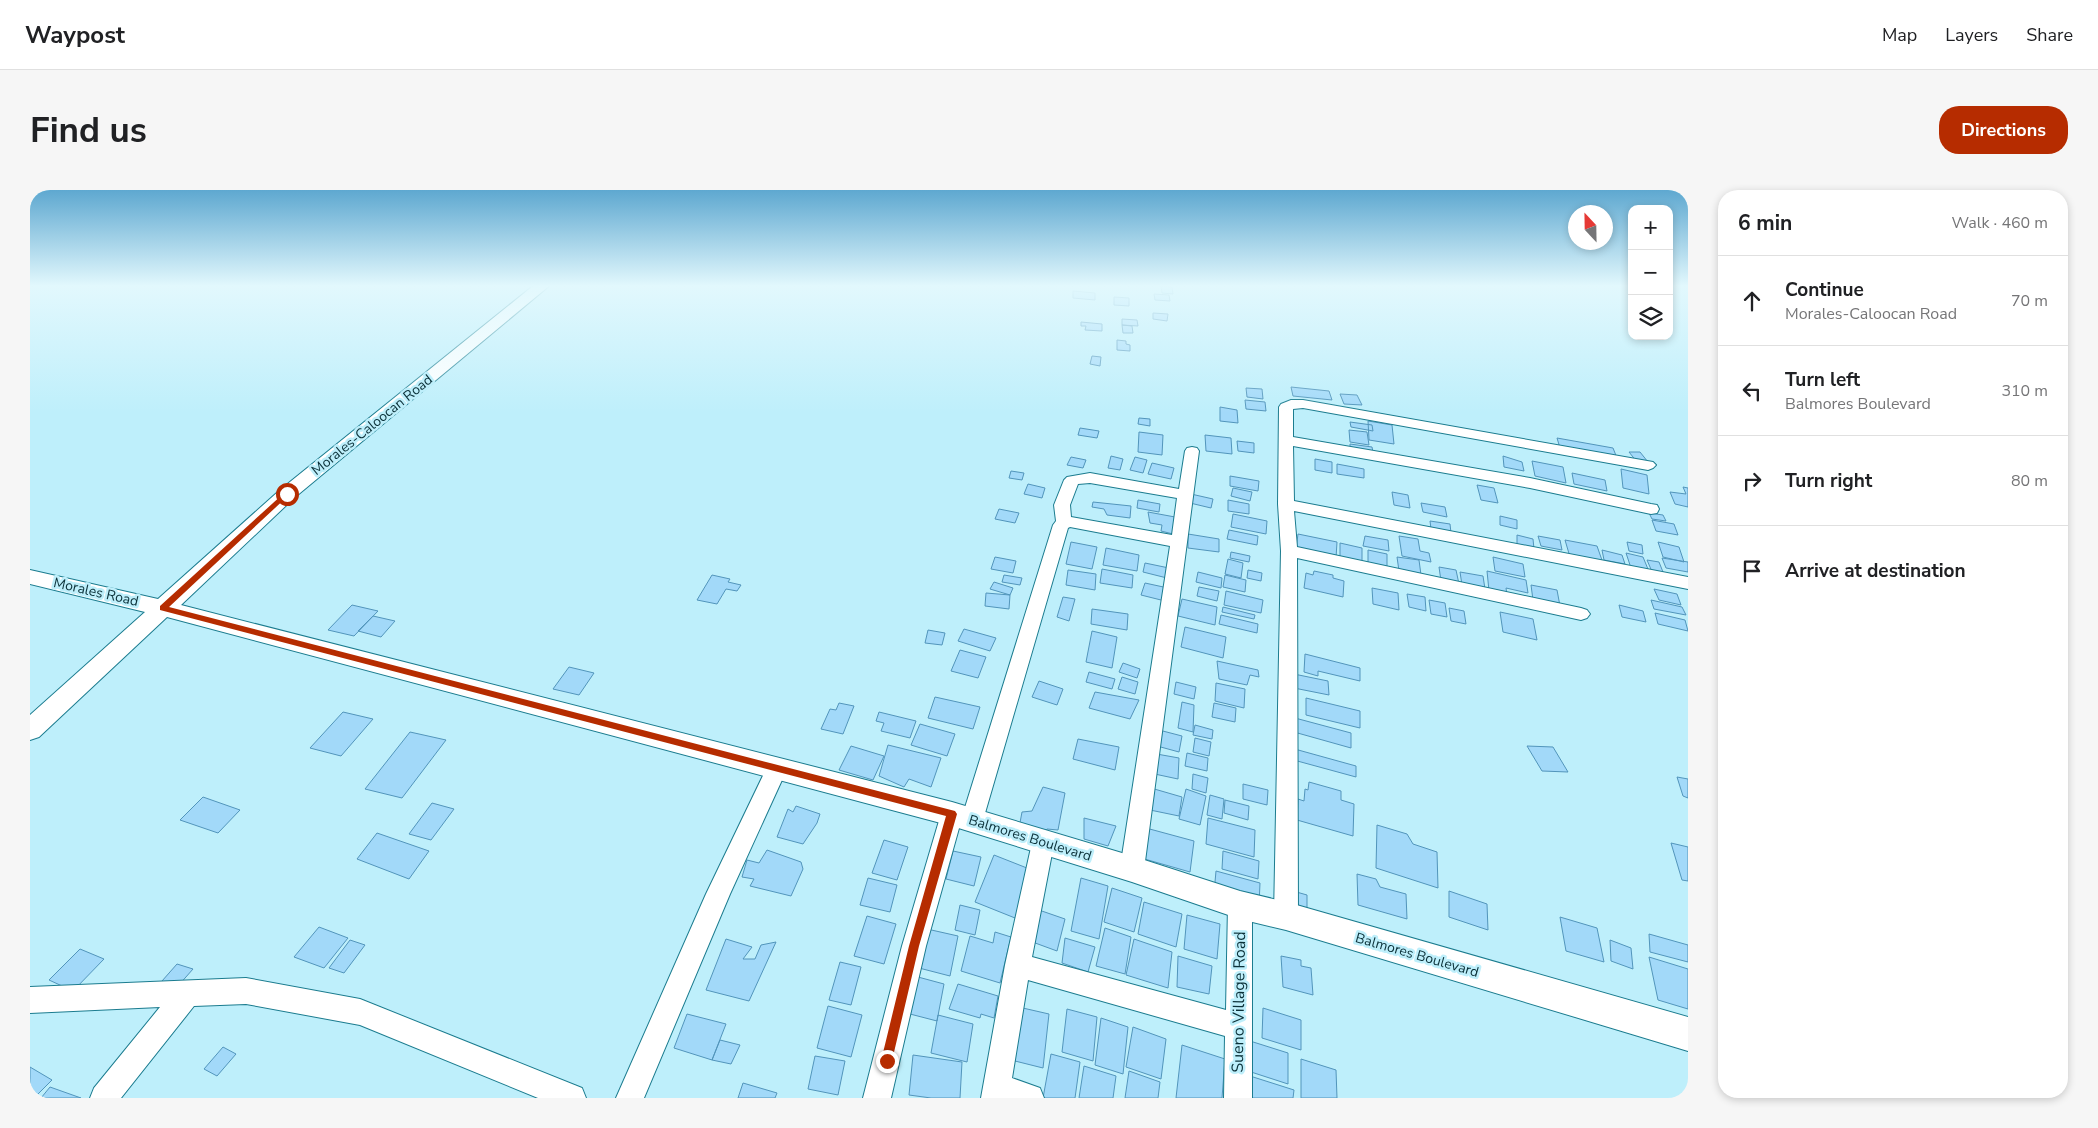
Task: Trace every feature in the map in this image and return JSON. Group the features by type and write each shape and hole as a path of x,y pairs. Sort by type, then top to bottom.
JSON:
{"street":[{"name":"Morales-Caloocan Road","path":"30,730 287,494 490,328"},
{"path":"1286,916 1289,551 1286,504 1286,407 1291,404 1303,404 1648,465"},
{"path":"1287,440 1530,483 1651,509"},
{"path":"1132,869 1192,452"},
{"path":"1064,523 1062,505 1072,480 1080,478 1090,478 1186,495"},
{"path":"1286,504 1688,583"},
{"path":"877,1098 914,946 962,817 1061,525 1074,522 1179,542"},
{"path":"1289,551 1581,614"},
{"name":"Morales Road","path":"30,577 163,608"},
{"name":"Balmores Boulevard","path":"163,608 962,817 1132,869 1240,905 1286,916 1688,1034"},
{"path":"630,1098 718,894 776,769"},
{"path":"1030,1098 996,1092 1018,964 1043,843"},
{"name":"Sueno Village Road","path":"1238,1098 1240,905"},
{"path":"1018,964 1239,1028"},
{"path":"30,1000 246,991 360,1012 572,1098"},
{"path":"104,1098 187,994"}],"building":[{"path":"1085,328 1102,328 1102,331 1085,330"},
{"path":"1122,328 1132,328 1133,333 1123,333"},
{"path":"1117,340 1126,341 1126,344 1130,345 1130,351 1117,350"},
{"path":"1092,356 1101,357 1100,366 1090,364"},
{"path":"1291,387 1329,391 1332,400 1293,396"},
{"path":"1246,388 1262,389 1263,399 1247,397"},
{"path":"1340,394 1357,395 1362,405 1344,404"},
{"path":"1245,400 1265,402 1266,411 1246,409"},
{"path":"1220,407 1237,410 1238,423 1220,421"},
{"path":"1139,418 1150,419 1150,426 1138,424"},
{"path":"1368,421 1392,425 1394,444 1369,440"},
{"path":"1350,422 1372,425 1373,431 1351,427"},
{"path":"1080,428 1099,431 1097,438 1078,435"},
{"path":"1349,430 1367,432 1369,445 1350,442"},
{"path":"1139,432 1163,435 1162,455 1138,452"},
{"path":"1205,435 1231,438 1232,454 1206,451"},
{"path":"1557,438 1613,448 1617,458 1560,448"},
{"path":"1237,441 1254,443 1254,453 1238,451"},
{"path":"1350,444 1372,447 1373,452 1350,448"},
{"path":"1629,452 1640,452 1648,462 1637,462"},
{"path":"1111,456 1123,459 1120,470 1108,468"},
{"path":"1503,456 1522,462 1524,471 1504,467"},
{"path":"1071,457 1086,460 1083,468 1067,465"},
{"path":"1135,457 1147,460 1143,473 1130,470"},
{"path":"1315,459 1332,462 1332,473 1315,470"},
{"path":"1532,461 1563,467 1566,483 1535,476"},
{"path":"1152,463 1174,468 1171,479 1148,474"},
{"path":"1337,464 1364,469 1364,478 1337,474"},
{"path":"1621,469 1647,475 1649,494 1623,488"},
{"path":"1011,471 1024,473 1022,480 1009,478"},
{"path":"1572,473 1605,480 1607,491 1574,484"},
{"path":"1230,476 1259,481 1258,491 1230,486"},
{"path":"1028,484 1045,488 1042,498 1024,494"},
{"path":"1477,485 1494,488 1498,503 1481,500"},
{"path":"1683,487 1688,488 1688,507 1675,504 1670,492 1686,494"},
{"path":"1233,488 1252,492 1250,501 1231,496"},
{"path":"1392,492 1408,495 1410,508 1394,505"},
{"path":"1191,494 1213,499 1211,508 1190,503"},
{"path":"1138,500 1160,504 1159,512 1137,508"},
{"path":"1228,500 1249,504 1249,514 1228,511"},
{"path":"1093,502 1131,506 1130,518 1107,515 1104,509 1092,507"},
{"path":"1421,503 1445,507 1447,517 1423,512"},
{"path":"999,509 1019,513 1015,523 995,519"},
{"path":"1148,512 1175,517 1173,534 1161,531 1162,525 1150,523"},
{"path":"1649,513 1663,515 1666,521 1652,519"},
{"path":"1233,514 1267,521 1266,534 1231,527"},
{"path":"1500,516 1517,520 1517,529 1500,525"},
{"path":"1652,520 1674,524 1678,535 1656,531"},
{"path":"1430,521 1450,524 1451,533 1431,529"},
{"path":"1229,530 1258,536 1257,545 1227,539"},
{"path":"1188,534 1219,539 1219,552 1188,548"},
{"path":"1298,534 1337,542 1336,558 1296,549"},
{"path":"1517,535 1533,539 1534,549 1517,545"},
{"path":"1365,536 1388,540 1389,551 1363,546"},
{"path":"1399,536 1418,539 1420,551 1429,553 1431,562 1402,556"},
{"path":"1538,536 1560,540 1562,550 1541,546"},
{"path":"1565,540 1597,546 1603,563 1570,557"},
{"path":"1071,542 1097,547 1092,569 1066,564"},
{"path":"1627,542 1642,545 1643,554 1629,551"},
{"path":"1658,542 1679,547 1684,562 1663,557"},
{"path":"1340,543 1362,548 1362,562 1340,558"},
{"path":"1106,548 1139,555 1137,571 1103,565"},
{"path":"1368,550 1387,554 1387,568 1368,564"},
{"path":"1602,550 1622,555 1625,564 1604,560"},
{"path":"1231,552 1250,556 1249,562 1230,558"},
{"path":"1626,553 1643,557 1650,574 1632,571"},
{"path":"995,557 1016,561 1013,573 991,569"},
{"path":"1397,557 1419,560 1421,575 1399,571"},
{"path":"1493,557 1523,564 1525,577 1495,571"},
{"path":"1662,558 1688,562 1688,572 1666,568"},
{"path":"1228,559 1243,563 1241,578 1225,574"},
{"path":"1647,560 1659,562 1665,577 1653,574"},
{"path":"1145,563 1169,568 1167,578 1143,572"},
{"path":"1439,567 1456,570 1459,584 1441,581"},
{"path":"1102,569 1133,575 1132,588 1100,583"},
{"path":"1068,570 1096,574 1095,590 1066,585"},
{"path":"1248,570 1262,573 1261,581 1247,578"},
{"path":"1314,571 1333,575 1333,578 1344,581 1343,597 1304,588 1306,573 1313,575"},
{"path":"1487,571 1526,580 1528,593 1506,588 1507,595 1489,591"},
{"path":"1198,572 1222,578 1221,588 1196,582"},
{"path":"1460,572 1483,576 1485,589 1462,585"},
{"path":"712,575 730,579 728,582 741,585 737,591 726,589 717,604 697,600"},
{"path":"1004,575 1022,578 1020,585 1002,582"},
{"path":"1225,575 1246,580 1245,592 1223,587"},
{"path":"994,582 1013,588 1010,595 990,589"},
{"path":"1145,583 1168,588 1165,601 1141,595"},
{"path":"1531,585 1557,590 1560,606 1533,600"},
{"path":"1199,587 1219,591 1217,601 1197,596"},
{"path":"1372,588 1398,593 1399,610 1373,604"},
{"path":"1654,589 1677,594 1681,605 1659,600"},
{"path":"1226,591 1263,600 1261,613 1224,605"},
{"path":"986,593 1010,595 1009,609 985,606"},
{"path":"1407,594 1425,597 1426,611 1409,607"},
{"path":"1063,597 1075,599 1069,621 1057,617"},
{"path":"1182,599 1217,607 1215,625 1178,616"},
{"path":"1429,600 1445,603 1447,617 1431,614"},
{"path":"1651,600 1682,607 1686,615 1654,609"},
{"path":"352,605 378,611 354,636 328,630"},
{"path":"1619,605 1643,611 1646,622 1622,617"},
{"path":"1223,607 1255,615 1254,619 1222,612"},
{"path":"1449,608 1464,611 1466,624 1451,621"},
{"path":"1092,609 1128,614 1127,630 1091,624"},
{"path":"1500,612 1533,619 1537,640 1503,632"},
{"path":"1655,613 1685,620 1688,631 1658,624"},
{"path":"1221,615 1258,624 1257,633 1219,624"},
{"path":"373,616 395,621 381,637 358,631"},
{"path":"1185,627 1226,637 1223,658 1181,647"},
{"path":"964,629 996,638 990,651 958,641"},
{"path":"928,630 945,633 942,645 925,643"},
{"path":"1092,631 1117,637 1112,668 1086,662"},
{"path":"960,650 986,657 978,678 951,671"},
{"path":"1305,654 1360,668 1360,681 1318,671 1318,676 1304,672"},
{"path":"1217,661 1258,670 1259,677 1250,675 1247,685 1219,679"},
{"path":"1123,663 1140,669 1137,678 1119,672"},
{"path":"569,667 594,673 579,695 553,689"},
{"path":"1089,672 1115,679 1112,689 1086,682"},
{"path":"1289,673 1328,681 1329,695 1289,687"},
{"path":"1122,677 1138,682 1135,694 1118,689"},
{"path":"1039,681 1063,689 1057,705 1032,697"},
{"path":"1176,682 1196,687 1194,699 1174,694"},
{"path":"1216,683 1245,689 1244,708 1215,701"},
{"path":"1095,692 1139,700 1130,719 1089,708"},
{"path":"935,697 980,707 973,729 928,718"},
{"path":"1306,698 1360,711 1360,728 1306,715"},
{"path":"1182,702 1194,705 1193,732 1178,728"},
{"path":"839,703 854,706 843,734 821,729 830,709 836,710"},
{"path":"1214,703 1236,708 1235,722 1212,717"},
{"path":"343,712 373,719 341,756 310,748"},
{"path":"879,712 916,721 910,738 881,731 884,723 876,721"},
{"path":"1295,718 1351,733 1351,748 1294,732"},
{"path":"920,724 955,734 947,756 911,745"},
{"path":"1195,725 1213,730 1212,739 1193,735"},
{"path":"1159,730 1182,736 1179,752 1157,746"},
{"path":"410,732 446,740 402,798 365,789"},
{"path":"1195,738 1211,742 1209,756 1193,752"},
{"path":"1078,739 1119,747 1115,770 1073,759"},
{"path":"888,745 941,758 931,787 909,779 904,787 879,776"},
{"path":"851,746 884,756 873,780 839,770"},
{"path":"1527,746 1553,747 1568,772 1542,771"},
{"path":"1291,748 1356,766 1356,777 1290,759"},
{"path":"1151,753 1179,758 1178,779 1150,773"},
{"path":"1187,753 1208,758 1207,771 1185,766"},
{"path":"1193,774 1208,778 1206,793 1192,789"},
{"path":"1677,777 1688,779 1688,798 1683,796"},
{"path":"1309,782 1341,791 1341,800 1354,804 1353,836 1297,820 1298,799 1304,801 1305,789 1308,790"},
{"path":"1243,784 1268,790 1267,805 1243,799"},
{"path":"1144,786 1182,797 1179,816 1150,810"},
{"path":"1043,787 1065,793 1058,830 1047,829 1045,833 1019,828 1022,812 1032,811"},
{"path":"1186,789 1206,796 1200,825 1179,819"},
{"path":"1210,795 1224,799 1222,819 1207,815"},
{"path":"203,797 240,810 218,833 180,820"},
{"path":"1225,800 1249,806 1248,820 1224,813"},
{"path":"432,803 454,809 431,840 409,834"},
{"path":"796,806 820,814 817,823 803,844 777,837 788,809 793,812"},
{"path":"1084,818 1116,826 1108,846 1084,839"},
{"path":"1208,818 1255,830 1254,857 1206,844"},
{"path":"1377,825 1407,834 1413,844 1437,852 1438,888 1376,868"},
{"path":"1146,828 1194,841 1190,872 1141,858"},
{"path":"377,833 429,851 409,879 357,859"},
{"path":"884,840 908,847 897,880 872,873"},
{"path":"1671,843 1688,847 1688,881 1682,880"},
{"path":"767,850 801,862 803,869 791,896 750,886 754,879 742,877 747,860 759,863"},
{"path":"953,851 981,857 974,886 946,879"},
{"path":"1223,851 1259,861 1258,879 1222,869"},
{"path":"994,855 1032,870 1015,918 975,902"},
{"path":"1216,871 1260,883 1259,905 1214,893"},
{"path":"1357,874 1376,879 1380,887 1406,894 1407,919 1358,905"},
{"path":"868,878 897,885 890,912 860,905"},
{"path":"1081,878 1108,886 1099,939 1071,931"},
{"path":"1112,888 1142,898 1134,932 1104,922"},
{"path":"1293,891 1307,895 1307,917 1292,913"},
{"path":"1449,891 1487,904 1488,930 1449,917"},
{"path":"1144,902 1182,914 1176,947 1138,934"},
{"path":"960,905 980,910 975,935 955,930"},
{"path":"1036,909 1065,919 1057,951 1027,940"},
{"path":"1187,915 1220,924 1217,959 1184,949"},
{"path":"867,916 896,924 884,964 854,956"},
{"path":"1560,917 1597,928 1604,962 1566,951"},
{"path":"319,927 348,938 324,968 294,957"},
{"path":"1105,928 1131,937 1125,974 1096,966"},
{"path":"927,929 958,936 950,976 919,968"},
{"path":"995,932 1011,937 1000,983 961,971 970,936 993,943"},
{"path":"1649,934 1688,945 1688,962 1650,952"},
{"path":"1065,938 1095,947 1088,972 1062,963"},
{"path":"726,939 752,947 743,959 755,959 761,945 776,942 749,1001 706,990"},
{"path":"1134,939 1172,952 1168,988 1126,975"},
{"path":"350,940 365,945 344,973 329,968"},
{"path":"1610,940 1631,948 1633,969 1611,961"},
{"path":"80,949 104,959 73,991 49,980"},
{"path":"1178,956 1212,966 1209,994 1177,987"},
{"path":"1281,956 1301,960 1301,966 1311,968 1313,995 1283,987"},
{"path":"1649,957 1688,969 1688,1009 1658,1000"},
{"path":"840,962 861,967 851,1005 829,1000"},
{"path":"177,964 193,969 178,986 162,981"},
{"path":"918,977 944,984 937,1021 910,1014"},
{"path":"958,984 998,996 994,1018 981,1014 980,1018 949,1009"},
{"path":"828,1006 862,1015 851,1057 817,1048"},
{"path":"1014,1006 1049,1014 1043,1068 1007,1059"},
{"path":"1263,1008 1301,1020 1301,1050 1262,1038"},
{"path":"1067,1009 1097,1017 1093,1061 1062,1052"},
{"path":"687,1014 726,1024 712,1060 674,1048"},
{"path":"938,1015 973,1024 967,1062 931,1053"},
{"path":"1101,1018 1128,1027 1123,1074 1095,1065"},
{"path":"1133,1027 1166,1039 1161,1079 1126,1067"},
{"path":"720,1040 740,1045 731,1064 712,1060"},
{"path":"1250,1041 1288,1053 1288,1084 1248,1071"},
{"path":"1182,1045 1225,1059 1222,1098 1176,1098"},
{"path":"223,1047 236,1054 217,1076 204,1069"},
{"path":"1051,1054 1080,1062 1075,1098 1043,1098"},
{"path":"913,1055 962,1062 960,1098 931,1098 909,1095"},
{"path":"815,1056 845,1061 838,1095 808,1089"},
{"path":"1301,1059 1336,1070 1337,1098 1301,1098"},
{"path":"1084,1066 1116,1076 1113,1098 1079,1098"},
{"path":"30,1067 52,1080 34,1098 30,1098"},
{"path":"1129,1071 1160,1082 1158,1098 1125,1098"},
{"path":"1250,1076 1294,1090 1293,1098 1249,1098"},
{"path":"743,1083 777,1093 775,1098 738,1098"},
{"path":"50,1087 81,1098 41,1098"}],"route":[{"path":"287,494 163,608 952,814 914,946 887,1061"}]}
